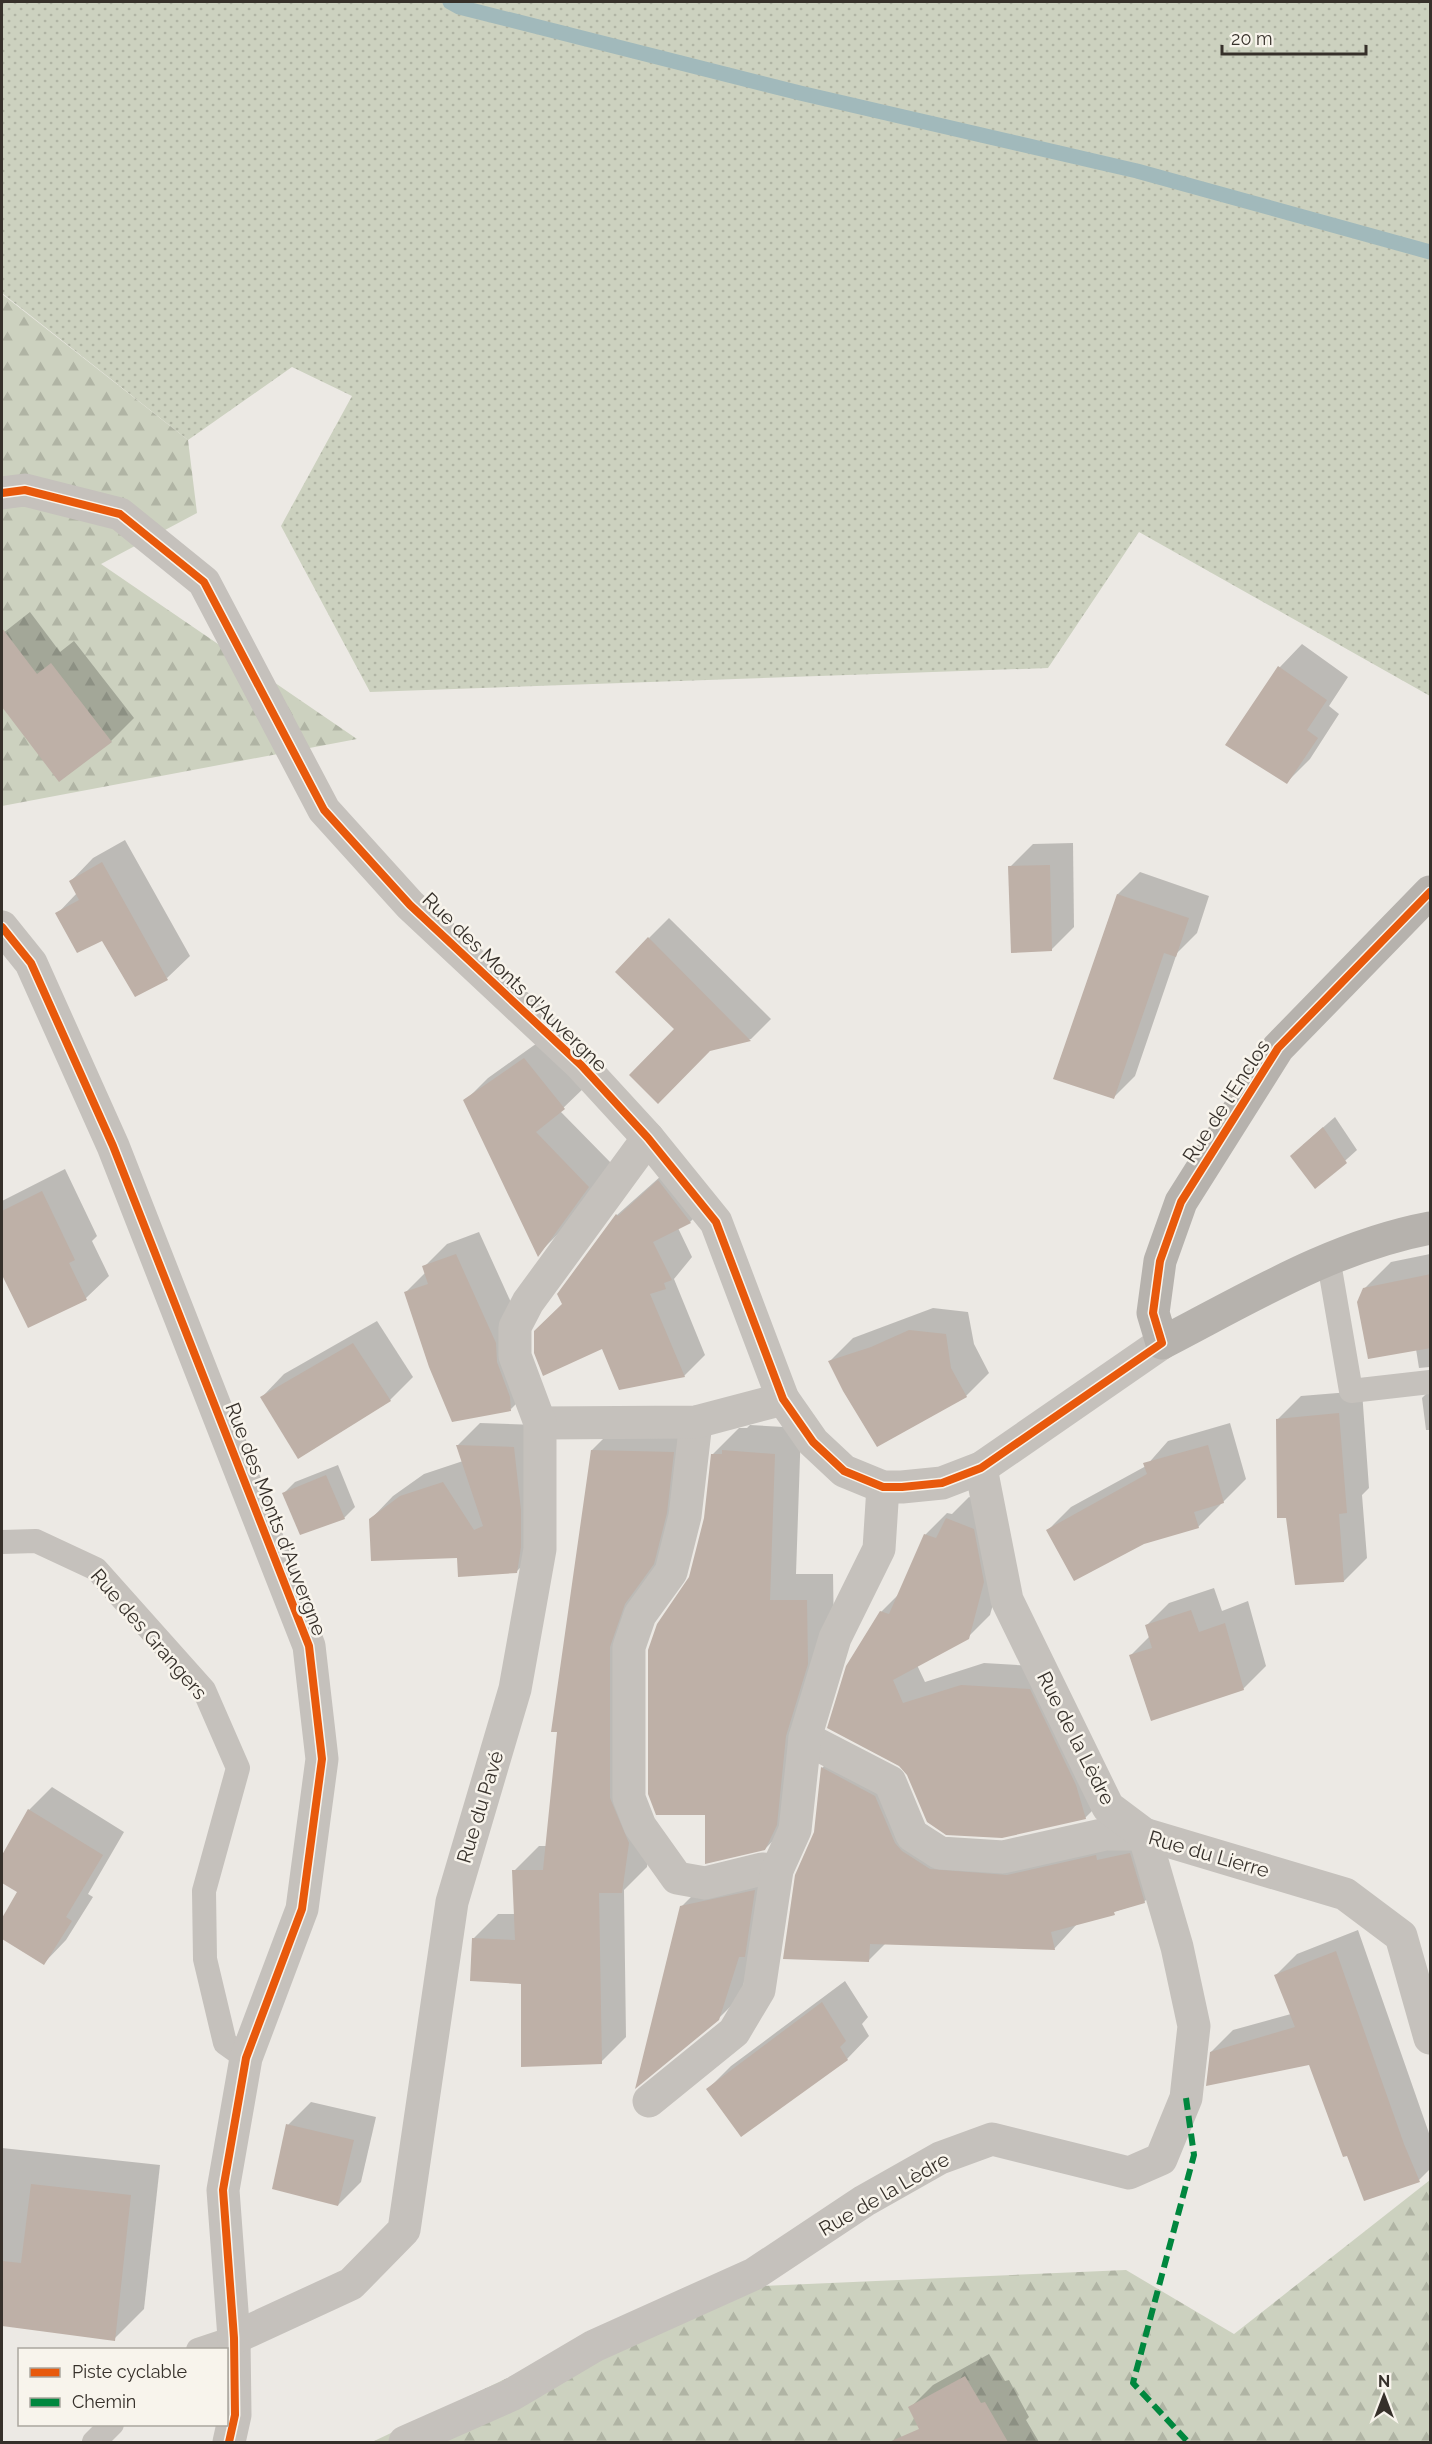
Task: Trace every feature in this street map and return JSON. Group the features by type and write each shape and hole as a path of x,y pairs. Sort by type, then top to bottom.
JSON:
{"street":[{"name":"Rue des Monts d'Auvergne","path":"2,493 25,490 120,514 204,582 324,810 410,906 581,1065 648,1138 716,1222 783,1400 813,1442 844,1471 883,1487 942,1483 981,1468 1162,1343 1328,1257 1392,1235 1431,1228"},
{"name":"Rue de l'Enclos","path":"1162,1343 1154,1313 1160,1261 1181,1202 1278,1047 1431,892"},
{"name":"Rue des Monts d'Auvergne","path":"2,927 31,963 113,1146 309,1646 322,1759 302,1909 246,2058 223,2190 234,2338 235,2415 230,2442"},
{"path":"648,1138 528,1302 515,1327 515,1356 540,1423 696,1422 783,1400"},
{"path":"696,1422 684,1516 671,1572 640,1615 629,1647 629,1798 640,1826 677,1878 705,1883 762,1869 777,1870"},
{"name":"Rue du Pavé","path":"234,2338 351,2284 404,2230 452,1902 515,1689 538,1560 540,1423"},
{"name":"Rue de la Lèdre","path":"405,2442 511,2395 594,2346 754,2274 864,2201 950,2154 992,2139 1129,2174 1161,2159 1186,2098 1194,2026 1178,1947 1144,1834 1108,1807 1007,1600 981,1468"},
{"path":"649,2101 734,2032 759,1990 777,1870 795,1830 805,1738 835,1638 879,1549 883,1487"},
{"name":"Rue du Lierre","path":"805,1738 890,1782 912,1835 940,1854 1003,1857 1106,1834 1144,1834 1346,1894 1401,1936 1431,2037"}],"lane":[{"path":"1328,1257 1350,1391 1431,1382"},
{"name":"Rue des Grangers","path":"2,1542 36,1541 96,1569 204,1690 238,1768 204,1891 205,1959 225,2043 246,2058"},
{"path":"201,2348 234,2338"},
{"path":"94,2442 110,2426"}],"green space":[{"path":"2,2 1430,2 1430,696 1139,532 1048,668 370,692 281,526 352,396 292,367 188,440 2,293"},
{"path":"2,294 188,440 197,513 101,564 357,739 2,806"},
{"path":"1430,2180 1430,2442 372,2442 695,2289 1126,2270 1234,2334"}],"building":[{"path":"2,628 37,674 51,663 112,742 59,782 2,707"},
{"path":"1278,666 1327,700 1307,730 1318,738 1287,784 1225,745"},
{"path":"102,862 168,980 135,997 102,941 77,953 55,913 79,900 69,881"},
{"path":"1050,865 1052,951 1011,953 1008,866"},
{"path":"1117,894 1189,918 1176,957 1164,953 1114,1099 1053,1079"},
{"path":"648,937 751,1041 710,1051 658,1104 629,1075 674,1029 615,972"},
{"path":"524,1058 565,1109 536,1132 589,1187 538,1257 463,1100"},
{"path":"1323,1127 1347,1163 1315,1189 1290,1156"},
{"path":"658,1180 691,1223 653,1242 672,1280 664,1283 666,1289 650,1294 685,1377 619,1390 602,1349 543,1376 534,1353 534,1331 562,1304 557,1294 616,1214 618,1216"},
{"path":"42,1191 75,1260 69,1263 87,1300 28,1328 2,1275 2,1211"},
{"path":"456,1254 496,1343 497,1362 510,1397 511,1411 452,1422 429,1367 404,1292 428,1284 422,1266"},
{"path":"1431,1274 1431,1348 1368,1359 1357,1302 1363,1288"},
{"path":"909,1330 946,1334 951,1368 967,1397 877,1447 843,1391 828,1361 871,1347"},
{"path":"353,1343 391,1401 298,1459 260,1397"},
{"path":"1339,1413 1347,1513 1339,1514 1344,1582 1295,1585 1286,1518 1277,1518 1276,1419"},
{"path":"456,1445 514,1447 521,1510 521,1547 517,1573 458,1577 457,1558 371,1561 369,1519 400,1496 443,1482 474,1530 483,1526"},
{"path":"1208,1445 1224,1503 1194,1512 1199,1528 1144,1544 1074,1581 1046,1530 1147,1474 1143,1463"},
{"path":"591,1450 674,1452 667,1513 654,1564 625,1604 610,1647 610,1798 629,1843 622,1893 599,1893 602,2064 521,2067 521,1984 470,1981 472,1938 515,1940 512,1870 543,1870 557,1732 551,1732"},
{"path":"722,1450 775,1454 770,1600 807,1600 808,1664 786,1736 777,1825 765,1850 705,1864 705,1815 656,1815 648,1794 648,1650 657,1624 689,1577 704,1518 711,1454 722,1454"},
{"path":"326,1475 345,1519 300,1535 282,1493"},
{"path":"946,1518 974,1529 984,1582 969,1639 893,1680 903,1703 961,1685 1030,1689 1076,1785 1086,1819 1002,1838 946,1835 927,1822 907,1775 899,1766 827,1728 846,1666 880,1611 889,1614 924,1534 936,1538"},
{"path":"1191,1610 1199,1632 1225,1623 1244,1690 1151,1721 1129,1655 1152,1648 1145,1625"},
{"path":"821,1767 875,1796 895,1843 902,1851 930,1869 1007,1875 1096,1855 1097,1860 1130,1853 1145,1903 1114,1912 1115,1915 1051,1932 1055,1950 870,1944 869,1962 783,1959 795,1875 814,1832"},
{"path":"28,1809 103,1855 66,1917 72,1921 44,1965 2,1939 2,1918 17,1892 2,1883 2,1855"},
{"path":"755,1890 745,1957 739,1957 719,2020 635,2089 680,1906"},
{"path":"1336,1951 1404,2144 1420,2182 1364,2201 1347,2156 1343,2157 1309,2065 1206,2086 1210,2052 1295,2027 1274,1975"},
{"path":"822,2002 846,2041 840,2047 848,2060 741,2137 706,2089"},
{"path":"286,2124 354,2140 338,2206 272,2189"},
{"path":"31,2184 131,2195 115,2341 2,2326 2,2261 21,2263"},
{"path":"965,2376 981,2403 985,2402 1008,2442 889,2442 919,2429 908,2407"}],"waterway":[{"path":"450,2 459,7 800,93 1137,171 1430,252"}],"marked path":[{"path":"1186,2098 1194,2155 1133,2383 1188,2442"}],"cycle path":[{"path":"2,493 25,490 120,514 204,582 324,810 410,905 581,1065 648,1138 716,1222 783,1399 813,1442 844,1471 883,1487 942,1483 981,1468 1162,1343 1153,1313 1160,1261 1181,1202 1278,1048 1430,892"},
{"path":"2,927 31,963 113,1146 309,1646 322,1759 302,1909 246,2058 223,2190 234,2338 235,2415 229,2442"}]}
